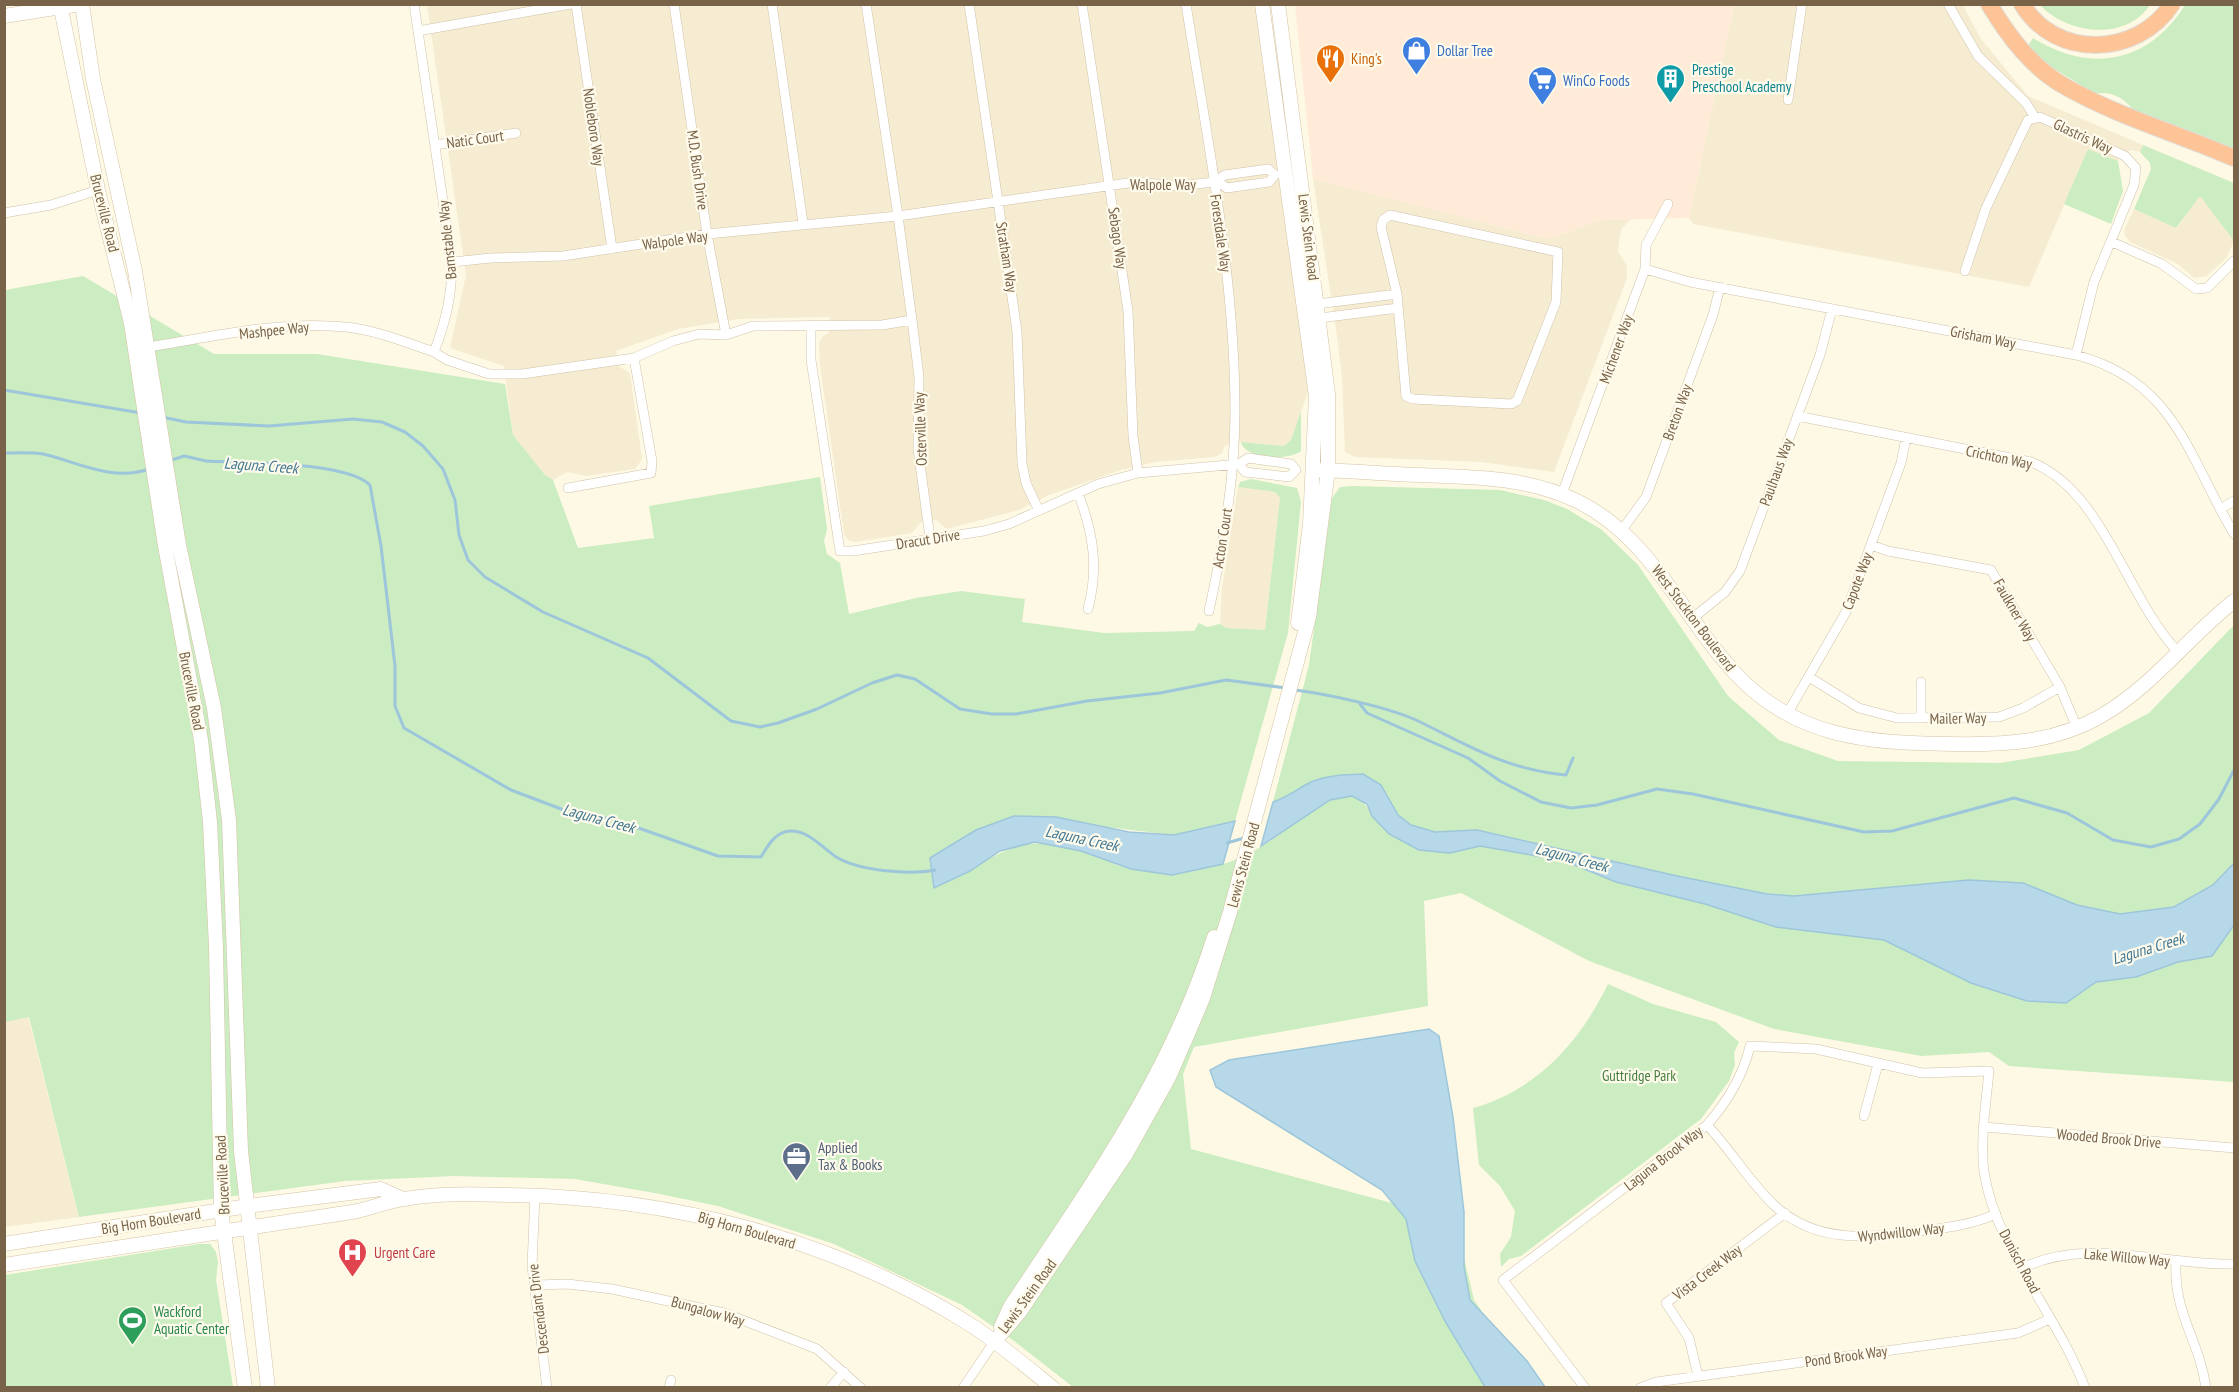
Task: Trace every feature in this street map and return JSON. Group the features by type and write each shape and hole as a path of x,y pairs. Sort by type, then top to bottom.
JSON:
{"highway":[{"path":"1989,4 2021,51 2065,87 2235,158"},
{"path":"2022,4 2032,19 2056,37 2072,42 2103,45 2136,37 2160,19 2172,4"}],"main road":[{"path":"4,16 82,4"},
{"name":"Bruceville Road","path":"82,4 93,80 135,271 148,347 146,377"},
{"name":"Lewis Stein Road","path":"1262,4 1280,174 1316,396 1309,535 1298,644"},
{"path":"1268,4 1272,42 1284,54"},
{"name":"Lewis Stein Road","path":"994,1342 1010,1307 1122,1140 1183,1020 1232,887 1298,644 1318,559 1328,470 1328,394 1278,4"},
{"name":"Bruceville Road","path":"60,6 98,190 146,377 201,740 210,822 221,1210 226,1232 246,1388"},
{"path":"1270,65 1278,79 1287,143 1299,159"},
{"path":"1312,470 1328,470"},
{"name":"West Stockton Boulevard","path":"1328,470 1497,478 1522,482 1562,494 1595,511 1622,530 1652,561 1737,675 1787,714 1834,734 1881,743 2000,745 2028,742 2077,728 2119,705 2235,601"},
{"name":"Bruceville Road","path":"162,482 179,545 214,708 229,820 241,1151 268,1388"},
{"name":"Big Horn Boulevard","path":"4,1244 248,1206 381,1189 403,1199"},
{"name":"Big Horn Boulevard","path":"4,1265 251,1229 381,1207 403,1199 535,1195 605,1201 664,1209 768,1235 835,1259 890,1282 974,1328 1053,1388"}],"street":[{"name":"Barnstable Way","path":"414,4 452,262 448,312 434,352"},
{"path":"418,31 571,4"},
{"name":"Nobleboro Way","path":"576,4 612,249"},
{"name":"M.D. Bush Drive","path":"674,4 708,234 726,335"},
{"path":"772,4 803,223"},
{"path":"434,352 470,369 504,375 634,358 673,341 699,334 726,335 753,326 872,325 912,320 866,4"},
{"name":"Stratham Way","path":"969,4 1017,331 1022,464 1026,483 1038,509"},
{"name":"Sebago Way","path":"1082,4 1128,311 1133,436 1138,473"},
{"name":"Forestdale Way","path":"1186,4 1216,182 1230,296 1234,348 1236,464"},
{"path":"1788,100 1802,4"},
{"path":"1948,4 1978,56 2026,103 2034,116"},
{"name":"Glastris Way","path":"1965,271 1986,208 2028,120 2034,116 2125,156 2136,168 2131,197 2094,282 2076,355"},
{"name":"Natic Court","path":"435,145 516,133"},
{"name":"Walpole Way","path":"452,262 514,256 563,256 708,234 803,223 898,216 1135,182 1179,186 1216,182 1227,188 1269,182 1280,174"},
{"path":"4,213 46,205 98,190"},
{"name":"Michener Way","path":"1562,494 1646,269 1646,245 1668,204"},
{"path":"1390,214 1558,252 1556,302 1523,389 1517,401 1511,404 1413,399 1406,396 1398,308 1397,294 1381,227 1383,220 1390,214"},
{"path":"2112,242 2162,264 2196,289 2207,288 2235,261"},
{"name":"Grisham Way","path":"1646,269 1672,278 2076,355 2104,363 2124,374 2153,396 2180,429 2235,534"},
{"name":"Breton Way","path":"1622,530 1646,497 1713,315 1720,287"},
{"path":"1318,311 1397,294"},
{"path":"1318,311 1398,308"},
{"name":"Paulhaus Way","path":"1693,618 1725,592 1740,571 1827,334 1832,309"},
{"name":"Osterville Way","path":"912,320 919,377 918,449 930,538"},
{"name":"Mashpee Way","path":"148,347 290,326 321,325 371,332 434,352"},
{"name":"Dracut Drive","path":"811,325 811,360 840,551 984,531 1009,525 1038,509 1138,473 1236,464 1245,472 1289,477 1296,470 1312,470"},
{"path":"568,488 651,473 652,461 634,358"},
{"name":"Crichton Way","path":"1797,416 2031,462 2060,476 2082,499 2160,632 2179,653"},
{"name":"Capote Way","path":"1787,714 1846,612 1901,463 1906,438"},
{"name":"Acton Court","path":"1209,611 1236,464"},
{"path":"1078,493 1093,537 1095,559 1095,574 1088,609"},
{"path":"2220,509 2235,501"},
{"name":"Faulkner Way","path":"1871,545 1991,570 2060,687 2077,728"},
{"name":"Mailer Way","path":"1809,677 1872,713 1921,718 1999,717 2024,708 2060,687"},
{"name":"Mailer Way","path":"1921,682 1921,718"},
{"name":"Laguna Brook Way","path":"1585,1388 1503,1280 1707,1125 1740,1077 1750,1046 1816,1049 1922,1072 1989,1071 1984,1127"},
{"path":"1864,1116 1878,1064"},
{"name":"Wyndwillow Way","path":"1707,1125 1763,1194 1785,1213 1812,1229 1852,1238 1966,1225 1996,1214"},
{"name":"Wooded Brook Drive","path":"1984,1127 2235,1148"},
{"name":"Dunisch Road","path":"1984,1127 1984,1171 1996,1214 2085,1388"},
{"name":"Descendant Drive","path":"535,1195 532,1266 547,1388"},
{"name":"Vista Creek Way","path":"1698,1376 1689,1338 1666,1303 1785,1213"},
{"name":"Lake Willow Way","path":"2023,1268 2046,1257 2079,1252 2235,1264"},
{"path":"2176,1261 2175,1281 2180,1308 2199,1353 2206,1388"},
{"name":"Bungalow Way","path":"536,1285 567,1284 612,1289 724,1313 806,1343 827,1356 861,1388"},
{"name":"Pond Brook Way","path":"1640,1388 1698,1376 2018,1333 2050,1319"},
{"path":"963,1388 994,1342"},
{"path":"831,1388 844,1372"}],"shaded area":[{"path":"427,5 1259,5 1295,237 1308,392 1291,440 1284,446 1241,442 1225,446 1222,453 1215,457 1155,462 1121,470 1049,495 1019,510 947,529 936,520 920,523 912,533 855,542 848,540 844,534 820,366 819,342 829,333 830,317 739,319 678,329 616,351 620,367 630,373 642,459 635,469 587,476 567,472 553,480 545,475 513,435 504,366 450,348 466,275"},
{"path":"1295,5 1734,5 1689,218 1601,220 1549,239 1313,179"},
{"path":"1734,5 1963,5 1981,39 2028,96 2143,145 2140,152 2131,150 2122,155 2118,161 2088,149 2029,287 1693,224 1689,218"},
{"path":"1313,179 1549,239 1601,220 1631,219 1621,229 1618,251 1627,266 1627,278 1554,472 1481,462 1355,457 1345,452 1342,377"},
{"path":"2200,195 2234,241 2227,257 2207,276 2194,278 2178,264 2130,242 2125,236 2124,230 2134,209 2177,228"},
{"path":"1238,487 1275,492 1280,498 1265,630 1226,628 1220,624 1222,588"},
{"path":"28,1016 79,1217 5,1227 4,1022"}],"green space":[{"path":"2040,5 2150,5 2139,17 2126,25 2096,30 2080,28 2065,22 2051,15"},
{"path":"2185,5 2234,5 2234,152 2133,110 2116,96 2106,93 2095,94 2050,66 2028,46 2033,38 2054,49 2076,56 2097,59 2117,57 2154,40 2170,25"},
{"path":"2143,145 2234,183 2234,241 2200,196 2176,228 2134,209 2151,169 2150,163 2140,152"},
{"path":"2088,149 2118,161 2123,191 2111,224 2064,204"},
{"path":"83,276 214,354 317,354 505,384 513,435 545,475 553,480 578,548 654,538 649,506 820,477 827,529 824,541 827,554 840,563 849,614 916,598 961,591 1025,599 1022,622 1104,633 1194,631 1199,623 1207,627 1220,624 1226,628 1265,630 1280,498 1275,492 1238,487 1240,482 1251,479 1297,488 1301,502 1288,633 1235,821 1174,835 1014,816 970,871 1000,853 1026,844 1040,843 1071,847 1132,869 1192,868 1223,864 1262,846 1329,801 1341,797 1353,797 1363,803 1372,816 1450,853 1480,846 1565,861 1616,882 1705,904 1776,927 1884,940 1917,957 2066,1003 2096,982 2136,977 2178,962 2212,956 2234,925 2234,1082 2009,1066 1989,1052 1921,1056 1774,1029 1589,961 1461,893 1424,901 1428,1006 1194,1047 1183,1074 1191,1149 1455,1220 1474,1300 1535,1388 1073,1387 1014,1341 962,1305 834,1244 718,1206 575,1179 454,1176 345,1181 79,1217 29,1017 5,1022 5,290"},
{"path":"1301,411 1301,451 1287,456 1268,457 1244,448 1241,442 1284,446 1291,440"},
{"path":"1340,487 1500,490 1544,500 1567,509 1602,530 1638,565 1728,696 1779,740 1838,761 2000,763 2079,750 2149,713 2234,625 2234,863 2213,885 2174,907 2120,914 2077,905 2023,883 1794,896 1767,894 1677,876 1477,830 1435,832 1411,825 1398,815 1381,785 1355,779 1329,777 1320,779 1273,802 1309,665 1332,498"},
{"name":"Guttridge Park","path":"1608,984 1653,1004 1716,1022 1739,1042 1734,1053 1735,1065 1729,1081 1701,1119 1521,1256 1509,1259 1501,1267 1500,1254 1511,1237 1515,1211 1500,1186 1479,1165 1473,1108 1517,1089 1554,1061 1584,1025"},
{"path":"210,1244 216,1252 218,1262 216,1280 233,1387 5,1387 5,1275"}],"water":[{"path":"1363,774 1381,785 1398,815 1411,825 1435,832 1477,830 1677,876 1767,894 1794,896 1969,880 2023,883 2077,905 2120,914 2174,907 2213,885 2234,863 2234,925 2212,956 2178,962 2136,977 2096,982 2066,1003 2027,1001 1971,983 1884,940 1776,927 1705,904 1616,882 1565,861 1480,846 1450,853 1419,850 1389,834 1372,816 1367,804 1352,796 1330,800 1261,846 1273,802 1323,778"},
{"path":"1014,816 1056,817 1129,832 1174,835 1235,821 1223,864 1172,875 1131,869 1081,851 1035,842 1000,851 970,871 934,888 930,858 976,830"},
{"path":"1429,1029 1439,1036 1453,1117 1464,1212 1464,1267 1470,1300 1527,1361 1545,1387 1485,1387 1446,1323 1415,1261 1406,1219 1382,1190 1216,1087 1210,1070 1229,1060"}],"waterway":[{"name":"Laguna Creek","path":"4,390 141,413"},
{"name":"Laguna Creek","path":"162,417 186,422 269,426 353,419 382,422 405,432 423,446 443,469 455,500 459,535 468,560 485,577 543,612 648,658 731,721 760,727 778,723 817,709 872,683 897,675 915,679 960,709 992,714 1016,714 1087,701 1160,693 1226,680 1286,688"},
{"name":"Laguna Creek","path":"4,453 43,454 108,472 122,473 149,469"},
{"name":"Laguna Creek","path":"169,461 184,456 206,461 317,467 358,477 370,485 381,546 395,666 395,706 404,728 511,790 577,815 613,819 718,856 761,857 777,836 791,831 804,834 838,858 859,866 899,872 935,870"},
{"name":"Laguna Creek","path":"1295,690 1357,702 1404,715 1488,755 1524,768 1566,775 1573,758"},
{"name":"Laguna Creek","path":"1360,704 1367,713 1468,758 1500,781 1541,802 1571,808 1597,805 1657,789 1693,794 1864,832 1892,831 2014,798 2067,813 2113,840 2151,847 2179,839 2200,824 2219,799 2234,770"},
{"name":"Laguna Creek","path":"1227,843 1244,838"}],"place":[{"name":"Dollar Tree","path":"1416,76"},
{"name":"King's","path":"1330,84"},
{"name":"Prestige Preschool Academy","path":"1671,104"},
{"name":"WinCo Foods","path":"1542,106"},
{"name":"Applied Tax & Books","path":"797,1182"},
{"name":"Urgent Care","path":"353,1278"},
{"name":"Wackford Aquatic Center","path":"133,1346"}]}
